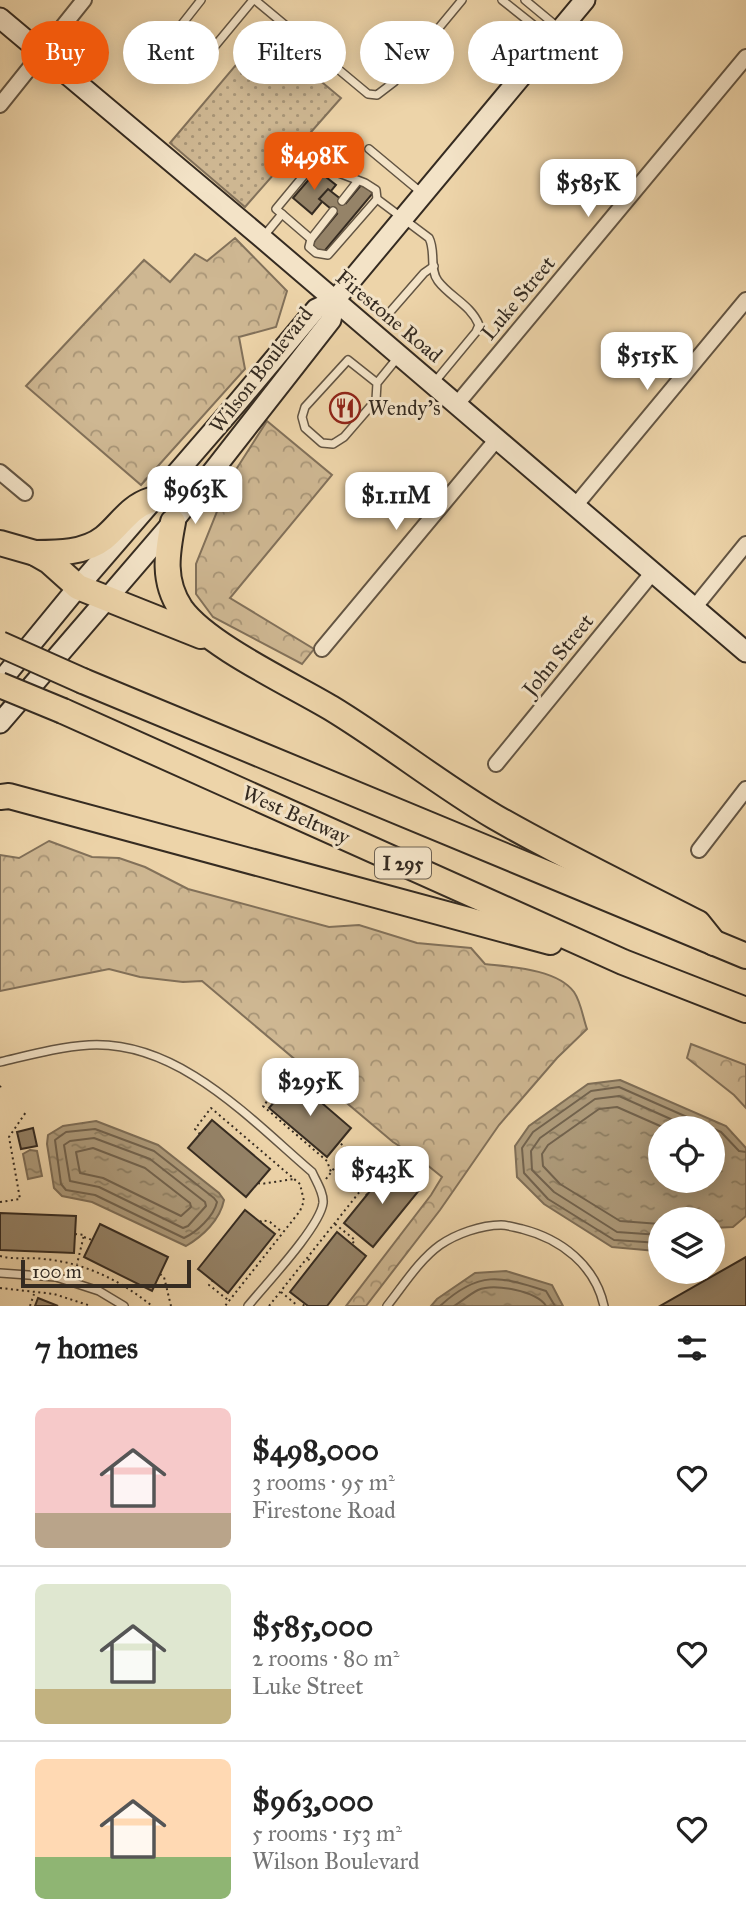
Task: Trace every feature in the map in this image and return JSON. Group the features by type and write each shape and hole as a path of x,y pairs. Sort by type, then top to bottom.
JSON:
{"highway":[{"path":"35,553 62,552 94,544 105,538 134,508 152,500"},
{"path":"173,522 166,565 174,598 194,622 225,646 335,711 494,816 698,923 714,943"},
{"path":"0,544 35,553 49,561 78,587 225,646"},
{"name":"West Beltway","path":"0,645 746,956"},
{"name":"West Beltway","path":"0,683 623,962 746,1010"},
{"path":"3,794 623,962"}],"main road":[{"name":"Wilson Boulevard","path":"568,21 585,0"},
{"name":"Firestone Road","path":"0,18 21,36"},
{"name":"Firestone Road","path":"79,84 746,652"},
{"name":"Wilson Boulevard","path":"0,683 78,587 316,309 335,300 515,84"},
{"name":"Wilson Boulevard","path":"0,723 173,522 331,320 335,300"}],"street":[{"path":"67,21 84,0"},
{"name":"Luke Street","path":"457,404 746,57"},
{"path":"0,105 21,79"},
{"path":"575,506 746,300"},
{"path":"322,649 497,439"},
{"path":"0,472 25,493"},
{"path":"694,608 746,544"},
{"name":"John Street","path":"496,764 653,572"},
{"path":"698,850 746,789"}],"lane":[{"path":"201,0 168,42 170,48 187,63 196,64 205,58 254,0 368,94 377,95 394,82 462,0"},
{"path":"525,0 544,21"},
{"path":"506,1 535,21"},
{"path":"369,149 424,194"},
{"path":"314,237 276,209 310,168 318,165 357,182 366,183 376,190 377,199 429,238 438,281 475,316 479,325 433,384"},
{"path":"342,201 352,192 357,182"},
{"path":"332,215 309,247 316,253 328,255 330,249 368,205 377,199"},
{"path":"262,238 282,214"},
{"path":"390,312 424,273 434,266"},
{"path":"377,383 348,360 305,407 302,417 305,428 322,443 333,443 345,437 376,400 377,383 400,355"},
{"path":"1,1063 51,1049 93,1045 137,1051 172,1062 210,1085 312,1172 323,1204 314,1224 248,1306"},
{"path":"387,1306 428,1256 442,1244 477,1229 502,1224 537,1233 569,1250 584,1264 604,1305"},
{"path":"0,1273 56,1277 99,1291 124,1306"}],"path":[{"path":"282,1094 277,1090 262,1106 327,1161 331,1172"},
{"path":"200,1134 195,1129 211,1108 295,1179 300,1185 304,1201 300,1211 225,1306"},
{"path":"0,1202 20,1199 9,1137 26,1112"},
{"path":"241,1144 246,1138"},
{"path":"300,1185 324,1181 348,1150 339,1142"},
{"path":"269,1306 388,1156 409,1172 406,1176"},
{"path":"258,1183 295,1179"},
{"path":"361,1190 367,1195"},
{"path":"260,1222 270,1222 283,1233"},
{"path":"334,1224 355,1240"},
{"path":"75,1234 92,1240"},
{"path":"352,1244 359,1235"},
{"path":"76,1265 83,1237"},
{"path":"0,1256 41,1258 76,1265 118,1282 152,1306"},
{"path":"307,1258 313,1263"},
{"path":"251,1263 256,1267"},
{"path":"160,1274 164,1277 171,1306"},
{"path":"213,1280 209,1286 229,1301"},
{"path":"0,1288 63,1296 91,1306"},
{"path":"281,1291 298,1306"},
{"path":"30,1306 35,1292"},
{"path":"76,1306 78,1301"}],"green space":[{"path":"233,68 233,84 324,84 341,98 245,207 170,143"},
{"path":"235,238 287,291 276,327 239,337 245,369 141,485 26,386 144,260 170,282 195,254 207,261"},
{"path":"267,421 332,475 230,598 314,649 302,664 213,617 196,594 196,564 230,479"},
{"path":"49,841 92,857 119,858 145,867 188,889 329,927 359,925 417,943 471,948 485,964 520,968 557,978 574,992 587,1029 557,1058 499,1125 440,1210 366,1306 346,1306 442,1177 393,1142 202,981 183,982 140,977 109,969 0,991 0,855 19,858"},
{"path":"691,1044 746,1065 746,1108 734,1095 687,1058"}],"water":[{"path":"620,1080 703,1116 648,1116 648,1193 725,1193 725,1126 746,1148 746,1216 733,1227 725,1227 725,1207 648,1207 648,1250 612,1247 544,1204 517,1177 515,1146 529,1126 588,1084"},
{"path":"96,1121 158,1145 219,1193 224,1200 215,1221 186,1246 92,1202 62,1196 54,1188 48,1135 63,1126"},
{"path":"30,1150 37,1151 42,1176 28,1179 23,1154"},
{"path":"506,1271 552,1285 563,1306 431,1306 475,1273"}],"building":[{"path":"317,170 336,185 312,214 293,198"},
{"path":"362,184 373,193 322,254 311,245 337,214 319,199 328,189 346,203"},
{"path":"294,1079 351,1128 327,1157 269,1108"},
{"path":"212,1120 270,1169 246,1197 188,1148"},
{"path":"33,1128 37,1146 21,1149 17,1132"},
{"path":"392,1164 421,1188 373,1247 344,1223"},
{"path":"245,1210 275,1234 228,1293 198,1269"},
{"path":"0,1213 76,1216 74,1253 0,1250"},
{"path":"100,1224 168,1257 152,1291 84,1257"},
{"path":"337,1232 366,1256 327,1306 308,1306 290,1292"},
{"path":"746,1257 746,1306 660,1306 699,1284 725,1284 725,1269"},
{"path":"38,1298 58,1306 35,1306"}],"place":[{"name":"Wendy's","path":"345,408"}]}
